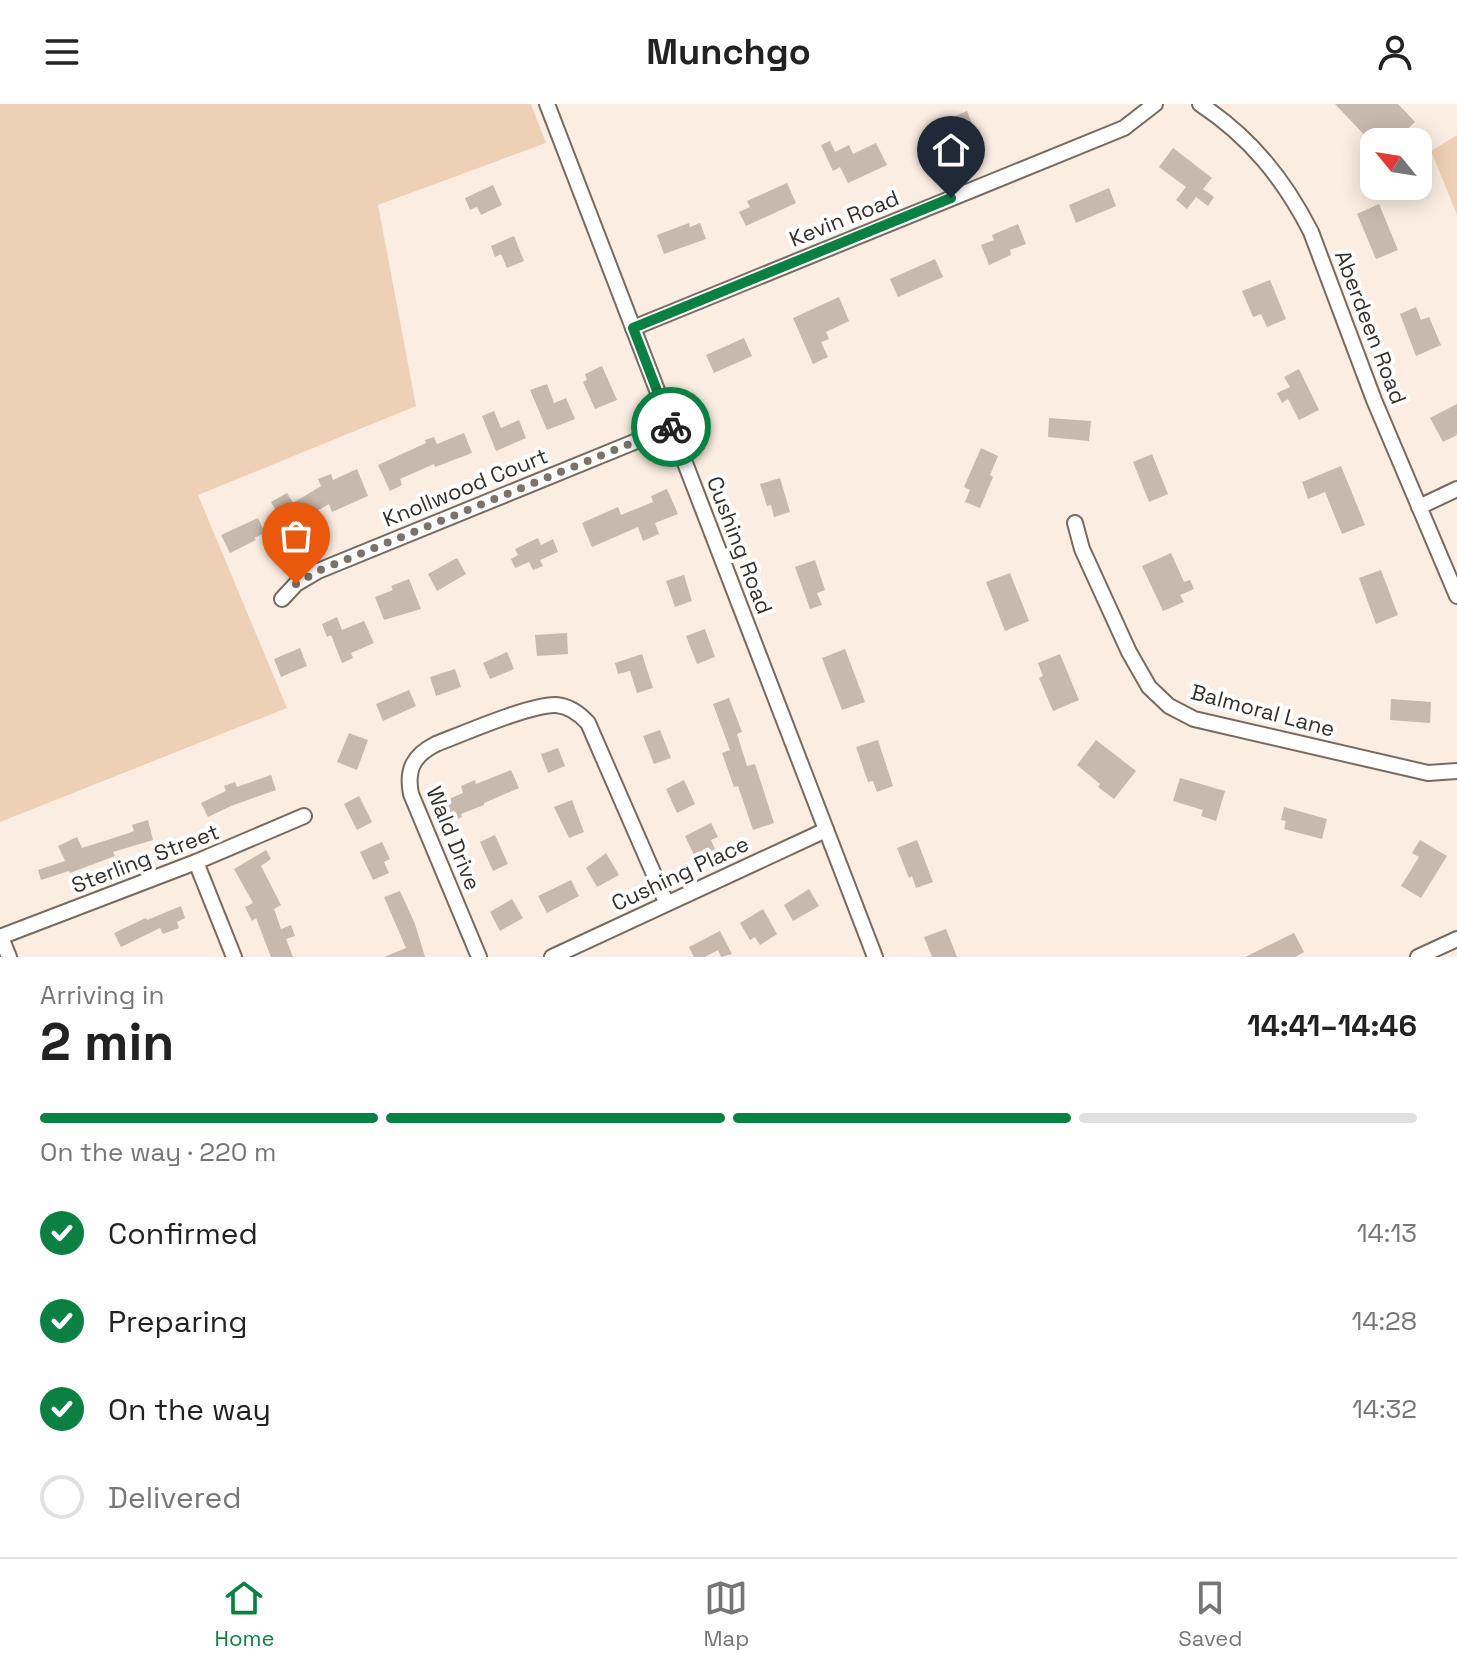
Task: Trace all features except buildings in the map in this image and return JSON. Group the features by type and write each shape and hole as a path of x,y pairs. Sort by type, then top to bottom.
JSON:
{"street":[{"name":"Cushing Road","path":"547,104 875,957"},
{"name":"Kevin Road","path":"633,328 1124,128 1155,104"},
{"name":"Aberdeen Road","path":"1200,104 1231,126 1263,157 1298,205 1374,400 1457,596"},
{"name":"Knollwood Court","path":"282,599 296,584 318,571 671,427"},
{"path":"1419,507 1457,489"},
{"name":"Balmoral Lane","path":"1075,523 1082,549 1129,652 1149,687 1169,706 1194,719 1428,773 1457,771"},
{"name":"Wald Drive","path":"479,957 408,782 415,759 423,750 537,708 552,705 574,711 592,731 666,902"},
{"name":"Sterling Street","path":"0,937 196,862 304,816"},
{"name":"Cushing Place","path":"552,957 826,830"},
{"path":"196,862 234,957"},
{"path":"0,937 9,957"},
{"path":"1418,957 1457,939"}],"shaded area":[{"path":"0,104 531,104 546,143 378,205 416,406 198,495 287,708 0,822"},
{"path":"1457,135 1457,215 1432,153 1432,150"}],"way so far":[{"path":"296,584 318,571 671,427"}],"route":[{"path":"671,427 633,328 951,198"}]}
